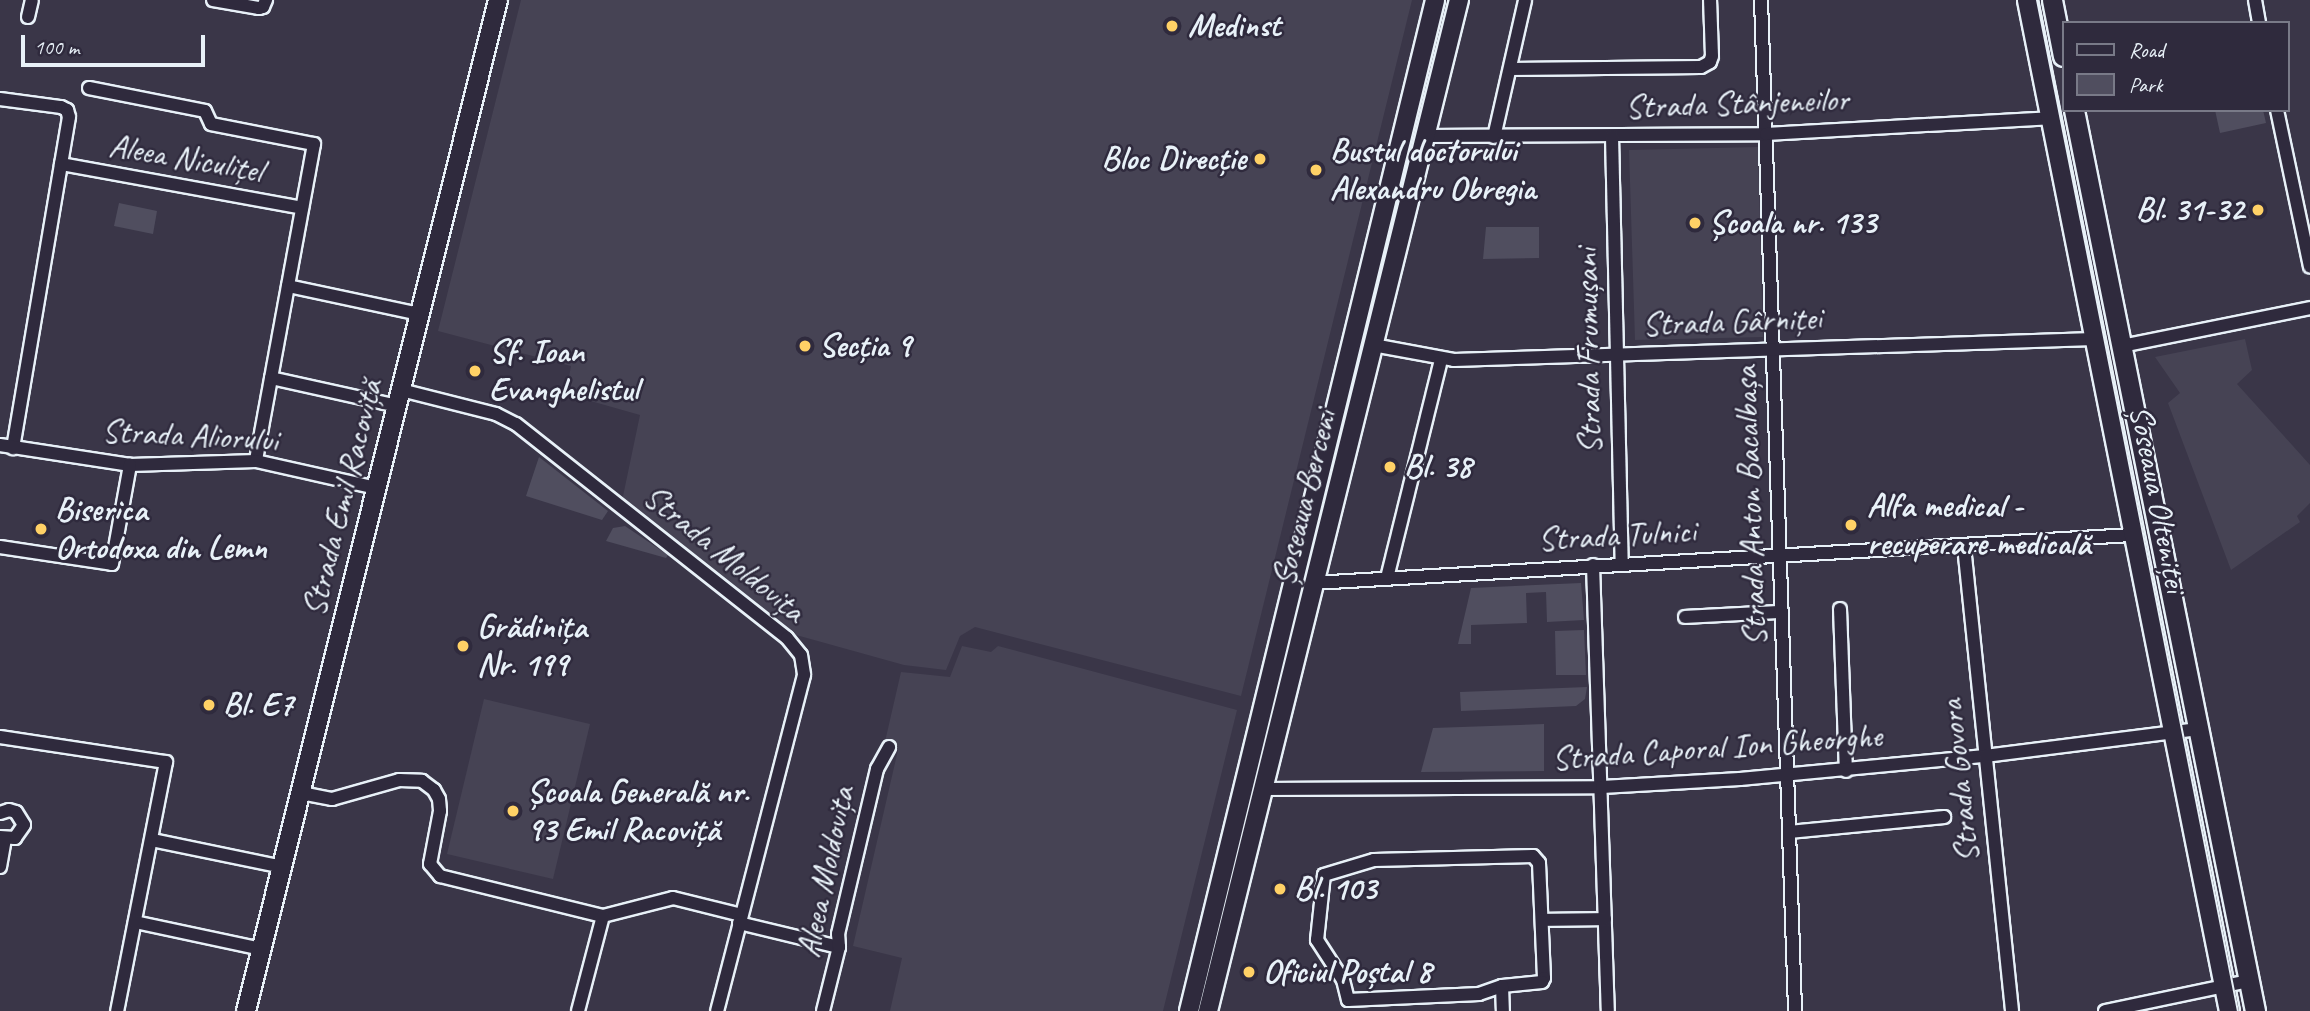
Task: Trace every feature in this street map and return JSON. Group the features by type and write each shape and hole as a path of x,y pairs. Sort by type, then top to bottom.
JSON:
{"main road":[{"name":"Strada Emil Racoviță","path":"246,1011 498,0"},
{"name":"Șoseaua Berceni","path":"1189,1011 1435,0"},
{"name":"Șoseaua Berceni","path":"1209,1011 1459,0"},
{"name":"Șoseaua Olteniței","path":"2027,0 2229,1011"},
{"path":"2052,0 2062,51"},
{"name":"Șoseaua Olteniței","path":"2074,112 2255,1011"},
{"path":"1389,187 1411,192"},
{"path":"1337,404 1357,409"},
{"path":"1220,886 1238,890"}],"street":[{"path":"28,17 32,0"},
{"path":"213,0 258,8 263,7 266,0"},
{"path":"1494,137 1525,0"},
{"path":"1510,69 1706,65 1713,50 1710,0"},
{"name":"Strada Anton Bacalbașa","path":"1761,0 1795,1011"},
{"path":"2255,0 2259,21"},
{"name":"Aleea Niculițel","path":"89,88 205,111 211,124 314,144 256,461"},
{"name":"Aleea Niculițel","path":"0,99 67,110 69,117 6,447"},
{"path":"2277,112 2310,267"},
{"name":"Strada Stânjeneilor","path":"1425,136 1766,134 2050,118"},
{"name":"Strada Frumușani","path":"1612,136 1622,564"},
{"name":"Aleea Niculițel","path":"61,164 302,208"},
{"path":"288,286 420,314"},
{"path":"2122,346 2310,308"},
{"name":"Strada Gârniței","path":"1373,345 1441,360 2094,339"},
{"path":"1387,578 1441,360"},
{"name":"Strada Moldovița","path":"271,378 496,414 516,424 786,638 801,655 804,675 717,1011"},
{"name":"Strada Aliorului","path":"6,447 130,465 256,461 377,488"},
{"path":"0,547 112,564 130,465"},
{"name":"Strada Tulnici","path":"1314,583 2133,535"},
{"name":"Strada Govora","path":"1964,546 2012,1011"},
{"path":"1593,565 1608,1011"},
{"path":"1840,609 1846,771"},
{"path":"1685,617 1782,612"},
{"name":"Strada Caporal Ion Gheorghe","path":"1264,789 1602,787 1787,776 1985,756 2200,729"},
{"path":"0,737 166,762 117,1011"},
{"name":"Aleea Moldovița","path":"823,1011 839,947 838,934 877,769 889,747"},
{"path":"301,793 332,799 398,780 422,781 434,790 440,804 430,858 435,873 603,916 673,898 839,947"},
{"path":"0,813 16,811 23,820 20,835 2,838 0,867"},
{"path":"1789,832 1944,817"},
{"path":"152,840 282,867"},
{"path":"1533,856 1539,863 1544,980 1539,983 1502,986 1479,994 1348,1005 1343,980 1317,940 1322,878 1325,874 1374,860 1533,856"},
{"path":"578,1011 603,916"},
{"path":"1542,920 1605,919"},
{"path":"135,922 262,949"},
{"path":"2105,1011 2248,981"},
{"path":"1502,986 1503,1011"}],"shaded area":[{"path":"521,0 1412,0 1241,696 975,627 960,636 946,670 904,665 789,633 622,501 640,415 566,394 571,366 438,331"},
{"name":"Școala nr. 133","path":"1758,147 1763,337 1635,340 1629,150"},
{"path":"2245,339 2252,370 2237,384 2310,465 2310,503 2297,516 2300,522 2231,570 2168,403 2180,393 2155,357"},
{"path":"962,646 991,652 998,646 1237,710 1163,1011 890,1011 902,958 853,946 898,750 884,746 901,672 950,677"},
{"name":"Școala Generală nr. 93 Emil Racoviță","path":"484,699 590,724 553,879 447,854"}],"green space":[{"path":"2215,112 2263,112 2266,123 2220,133"},
{"path":"119,203 157,211 153,234 114,226"},
{"path":"1486,227 1539,227 1539,258 1483,259"},
{"path":"539,457 608,511 602,520 526,496"},
{"path":"625,526 668,555 666,558 606,541 613,528"},
{"path":"1581,583 1584,620 1547,622 1546,592 1526,593 1527,623 1471,625 1471,644 1458,644 1471,588"},
{"path":"1584,630 1586,675 1556,675 1555,631"},
{"path":"1587,687 1585,699 1576,706 1461,711 1460,692"},
{"path":"1544,724 1544,771 1421,772 1433,728"}],"tram line":[{"path":"2037,0 2238,1011"}],"place":[{"name":"Medinst","path":"1172,26"},
{"name":"Bloc Direcție","path":"1260,159"},
{"name":"Bustul doctorului Alexandru Obregia","path":"1316,170"},
{"name":"Bl. 31-32","path":"2258,210"},
{"name":"Școala nr. 133","path":"1695,223"},
{"name":"Secția 9","path":"805,346"},
{"name":"Sf. Ioan Evanghelistul","path":"475,371"},
{"name":"Bl. 38","path":"1390,467"},
{"name":"Alfa medical - recuperare medicală","path":"1851,525"},
{"name":"Biserica Ortodoxa din Lemn","path":"41,529"},
{"name":"Grădinița Nr. 199","path":"463,646"},
{"name":"Bl. E7","path":"209,705"},
{"name":"Școala Generală nr. 93 Emil Racoviță","path":"513,811"},
{"name":"Bl. 103","path":"1280,889"},
{"name":"Oficiul Poștal 8","path":"1249,972"}]}
